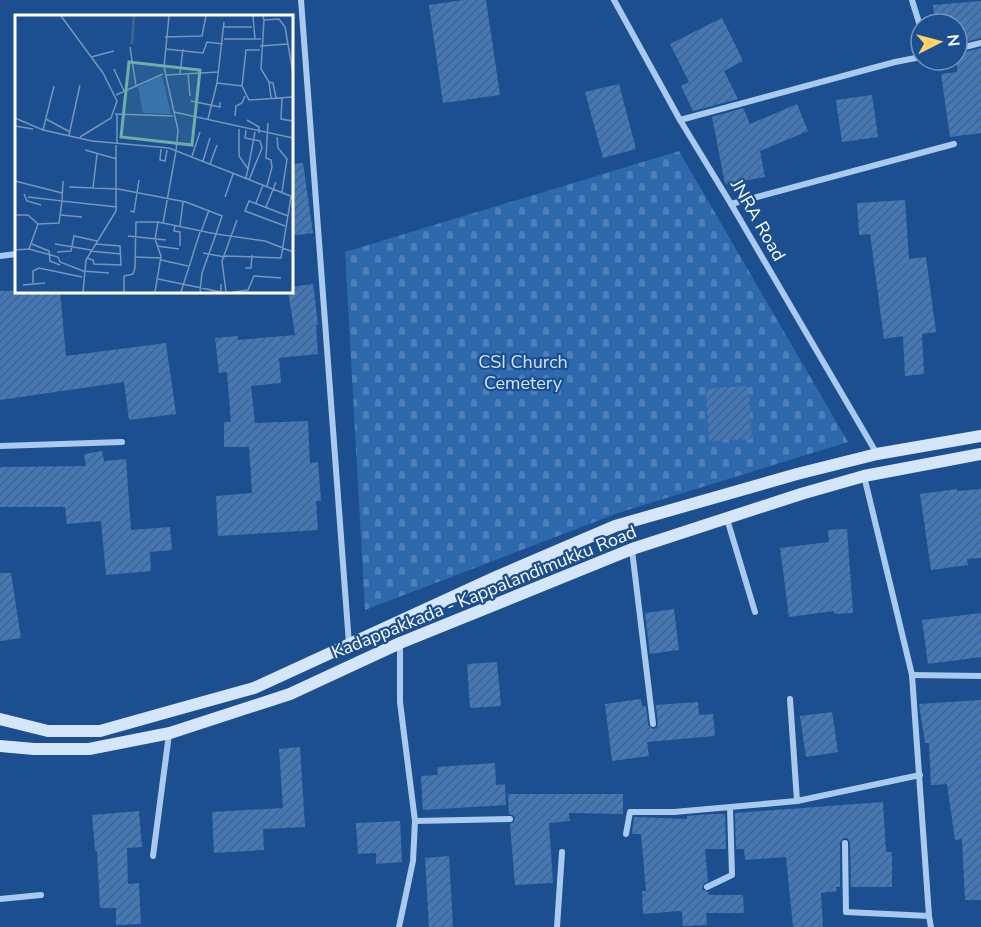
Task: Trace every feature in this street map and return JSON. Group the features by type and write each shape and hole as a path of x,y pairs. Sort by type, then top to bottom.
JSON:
{"main road":[{"name":"Kadappakkada - Kappalandimukku Road","path":"17,722 48,731 100,731 254,688 496,577 615,526 797,474 877,454 981,436"},
{"name":"Kadappakkada - Kappalandimukku Road","path":"0,746 17,749 89,749 170,733 290,694 400,643 632,549 864,476 981,454"},
{"path":"0,711 17,722"},
{"path":"0,719 17,722"},
{"path":"0,755 17,749"}],"street":[{"path":"301,0 349,644"},
{"name":"JNRA Road","path":"614,0 680,120 877,454"},
{"path":"680,120 909,59"},
{"path":"731,204 954,144"},
{"path":"0,256 15,254"},
{"path":"0,446 122,441"},
{"path":"864,476 912,675 931,927"},
{"path":"728,519 755,612"},
{"path":"632,549 653,724"},
{"path":"399,927 413,861 414,821 400,702 400,643"},
{"path":"912,675 981,676"},
{"path":"790,699 797,801"},
{"path":"153,856 170,733"},
{"path":"626,834 630,812 674,812 797,801 920,775"},
{"path":"707,887 732,875 730,808"},
{"path":"414,821 510,819"},
{"path":"845,843 846,912 929,916"},
{"path":"557,927 562,852"},
{"path":"0,899 41,895"}],"green space":[{"name":"CSI Church Cemetery","path":"679,151 848,442 618,513 365,610 345,252"}],"building":[{"path":"463,0 486,0 500,95 443,103 429,5"},
{"path":"981,1 981,38 969,41 969,12 934,12 933,5"},
{"path":"722,18 743,61 724,71 738,99 693,111 681,86 689,82 670,44"},
{"path":"981,48 981,133 950,137 941,74 969,72 969,51"},
{"path":"619,84 636,149 603,158 585,92"},
{"path":"872,95 878,137 842,142 836,100"},
{"path":"797,104 808,131 760,151 765,177 725,184 712,117 743,108 750,124"},
{"path":"303,163 313,233 292,236 292,164"},
{"path":"905,200 909,259 926,257 936,332 922,334 924,374 905,376 903,336 884,339 870,234 859,235 857,203"},
{"path":"313,284 318,324 316,325 318,354 279,358 281,383 251,386 255,423 308,421 310,463 318,462 321,501 316,501 318,530 218,536 216,496 252,493 249,447 224,447 224,422 231,422 227,372 219,373 215,338 238,336 238,340 295,335 288,292 292,292 292,287"},
{"path":"0,291 60,292 66,356 166,343 176,414 129,420 124,382 0,400"},
{"path":"748,386 752,439 709,441 706,389"},
{"path":"102,451 104,461 126,459 131,530 170,527 172,550 150,552 151,571 106,575 101,521 67,524 65,507 0,507 0,467 86,466 84,454"},
{"path":"957,489 957,491 981,489 981,558 967,559 968,565 931,570 920,494"},
{"path":"847,529 853,613 834,614 834,611 789,617 780,548 829,542 828,530"},
{"path":"0,573 11,573 21,638 0,641"},
{"path":"674,609 679,650 650,654 645,613"},
{"path":"981,613 981,657 928,664 922,620"},
{"path":"497,662 501,706 470,708 467,664"},
{"path":"641,699 642,706 646,706 648,725 653,729 657,728 658,724 656,705 698,702 699,715 713,714 715,736 647,742 649,756 612,761 605,704"},
{"path":"981,700 981,900 965,900 962,839 955,840 947,784 931,785 929,743 925,743 919,704"},
{"path":"832,712 838,752 806,757 800,716"},
{"path":"300,747 305,827 263,829 264,850 214,853 212,812 283,808 279,749"},
{"path":"495,763 496,785 505,784 506,805 423,810 421,776 438,775 437,767"},
{"path":"508,794 623,794 623,814 569,813 570,821 549,823 553,883 515,885 510,824 515,818 509,814"},
{"path":"883,802 886,852 892,852 892,887 851,887 850,842 847,838 843,838 840,843 840,887 836,887 837,891 821,893 823,927 793,927 786,857 745,860 744,849 736,849 735,813"},
{"path":"139,811 142,847 127,848 128,884 139,883 141,924 116,925 116,908 100,908 97,851 95,851 92,815"},
{"path":"725,814 726,849 705,849 708,881 703,884 702,889 709,895 743,895 744,913 706,913 707,925 683,926 682,912 679,911 643,914 642,891 646,891 641,834 632,834 634,817 687,819 687,816"},
{"path":"400,821 402,862 376,864 376,853 358,854 356,823"},
{"path":"449,856 453,927 429,927 425,858"}]}
